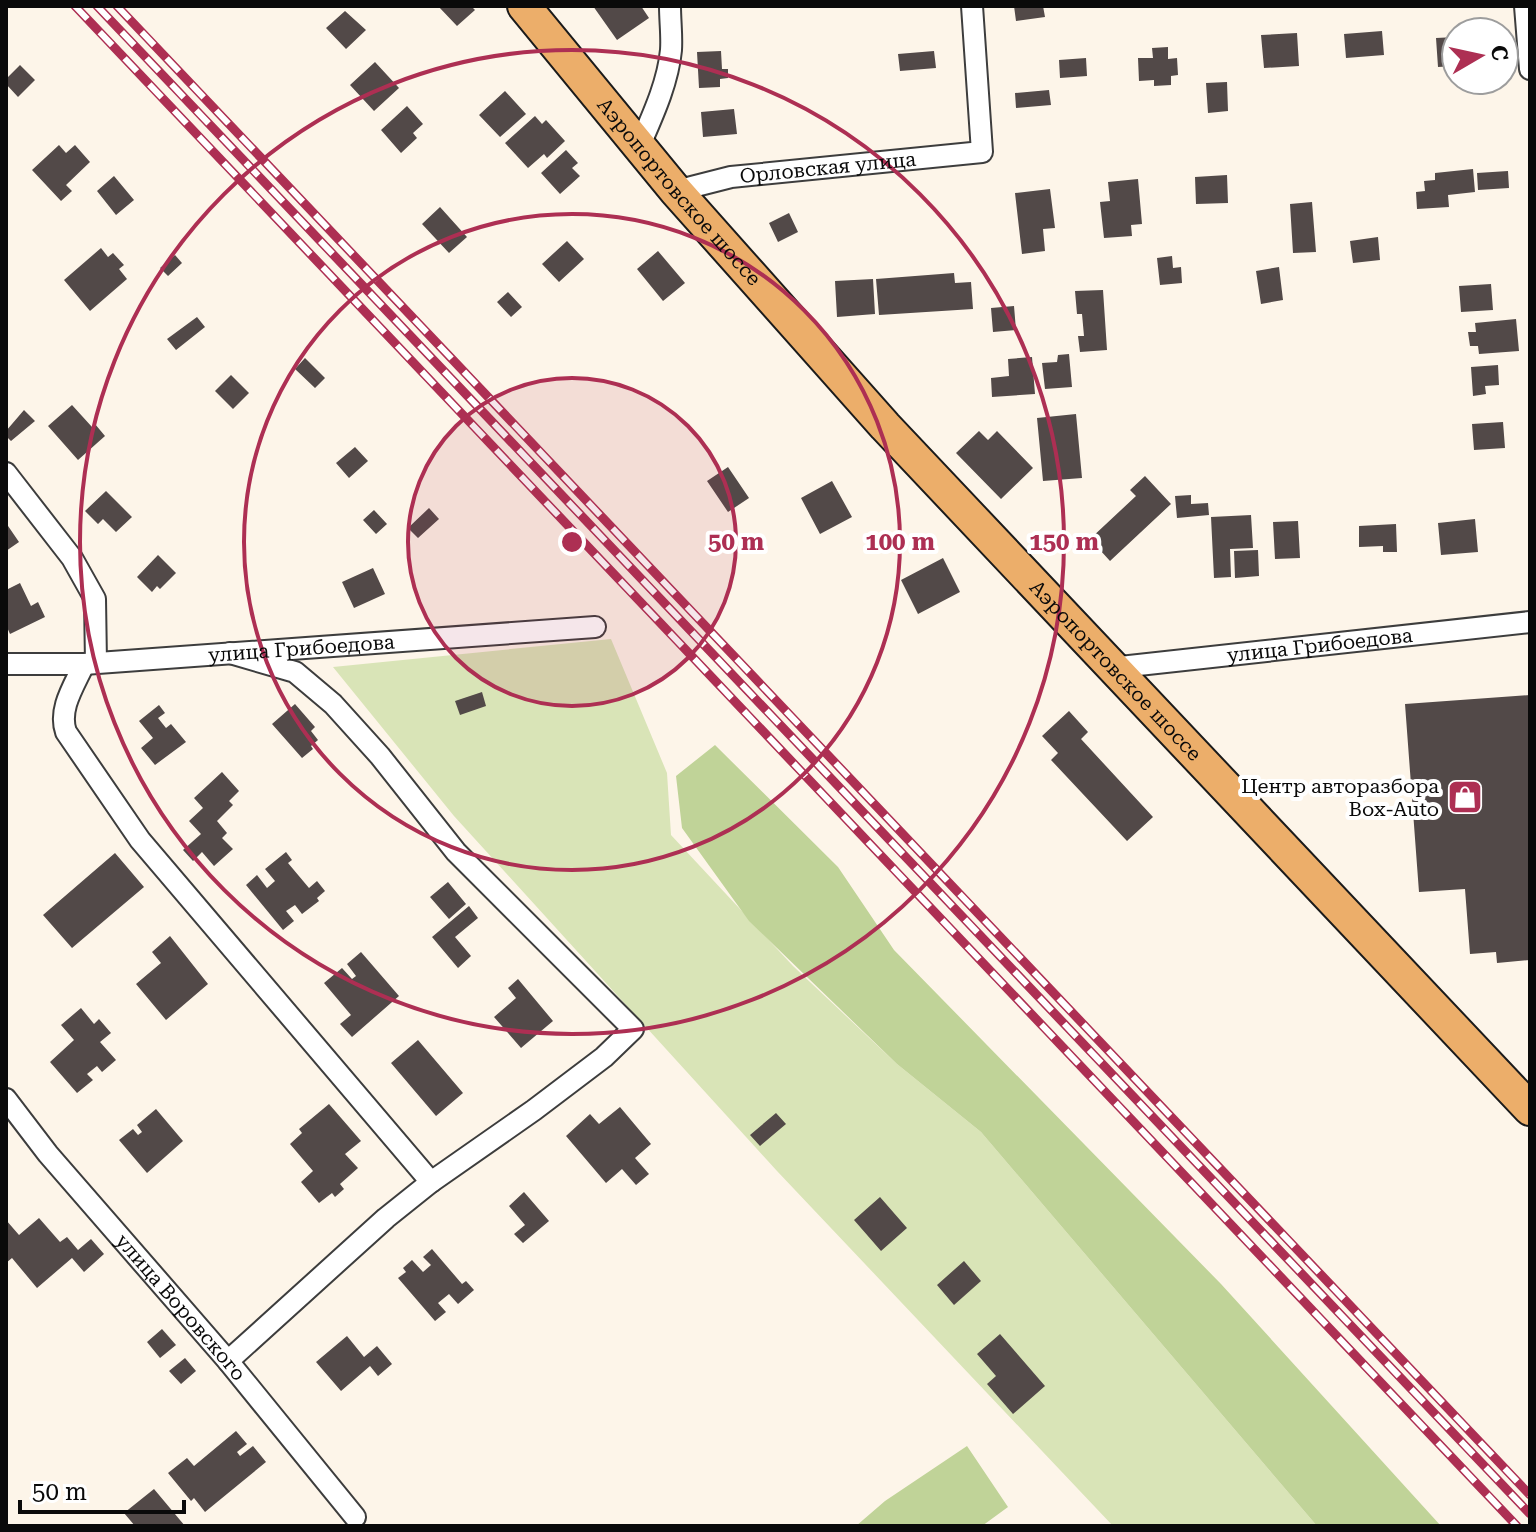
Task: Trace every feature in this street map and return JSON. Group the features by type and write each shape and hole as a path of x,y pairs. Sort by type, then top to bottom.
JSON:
{"main road":[{"name":"Аэропортовское шоссе","path":"524,6 676,191 885,426 1530,1109"}],"street":[{"path":"639,147 656,107 671,52 670,6"},
{"name":"Орловская улица","path":"676,191 731,177 982,152 972,6"},
{"path":"1525,6 1530,69"},
{"path":"6,473 72,558 95,599 90,664 64,709 62,721 66,732 140,840 431,1182"},
{"name":"улица Грибоедова","path":"1111,668 1530,622"},
{"name":"улица Грибоедова","path":"6,664 90,664 595,627"},
{"path":"228,1361 386,1218 604,1057 633,1029 456,852 380,756 333,704 295,672 230,653"},
{"name":"улица Воровского","path":"6,1099 48,1154 228,1361 355,1517"}],"green space":[{"path":"611,639 667,773 671,835 793,966 897,1064 981,1132 1317,1526 1113,1526 777,1171 454,816 333,667"},
{"path":"715,745 838,867 894,950 1221,1284 1441,1526 1317,1526 981,1132 897,1064 749,921 682,828 676,776"},
{"path":"967,1446 1008,1507 982,1526 856,1526 885,1501"}],"building":[{"path":"438,6 471,6 475,10 457,26"},
{"path":"593,6 641,6 649,18 617,40"},
{"path":"1014,6 1043,6 1045,17 1016,21"},
{"path":"345,11 366,30 346,49 326,28"},
{"path":"1382,31 1384,55 1346,58 1344,34"},
{"path":"1297,33 1299,66 1264,68 1261,35"},
{"path":"1436,38 1440,38 1440,67 1438,67"},
{"path":"1168,47 1168,59 1177,58 1178,75 1171,76 1171,85 1154,86 1154,80 1139,81 1138,58 1153,58 1152,48"},
{"path":"721,51 722,69 728,69 728,78 720,79 720,87 699,88 697,52"},
{"path":"934,51 936,68 900,71 898,54"},
{"path":"1086,58 1087,76 1060,78 1059,60"},
{"path":"375,62 399,88 374,111 350,85"},
{"path":"20,65 35,80 18,97 6,84 6,79"},
{"path":"1227,82 1228,111 1208,113 1206,83"},
{"path":"1049,90 1051,105 1016,108 1015,93"},
{"path":"505,91 526,114 500,137 479,115"},
{"path":"407,106 423,124 413,133 417,138 401,153 381,130"},
{"path":"734,109 737,134 703,137 701,112"},
{"path":"535,116 542,124 546,120 565,141 547,158 544,154 528,168 505,143"},
{"path":"59,145 66,153 75,145 90,162 66,185 72,191 61,201 32,170"},
{"path":"566,150 578,163 572,168 580,176 560,194 541,173"},
{"path":"1473,169 1475,192 1448,195 1449,207 1417,209 1416,192 1425,191 1424,181 1435,180 1435,173"},
{"path":"1508,171 1509,188 1478,190 1477,173"},
{"path":"1227,175 1228,203 1196,204 1195,177"},
{"path":"114,176 134,200 116,215 97,191"},
{"path":"1138,179 1142,224 1131,225 1132,236 1104,238 1100,202 1110,201 1108,182"},
{"path":"1050,189 1055,228 1043,229 1045,251 1022,254 1015,193"},
{"path":"1312,202 1316,252 1293,253 1290,204"},
{"path":"440,207 467,237 449,253 422,224"},
{"path":"789,213 798,232 778,242 769,223"},
{"path":"1378,237 1380,260 1353,263 1350,241"},
{"path":"567,241 584,259 559,282 542,264"},
{"path":"101,248 108,257 113,253 124,265 119,269 127,279 90,311 64,280"},
{"path":"658,251 685,283 663,301 637,269"},
{"path":"175,255 182,263 168,276 160,268"},
{"path":"1172,256 1173,268 1181,267 1182,283 1160,285 1157,258"},
{"path":"1279,267 1283,300 1261,304 1256,271"},
{"path":"954,273 955,283 971,282 973,309 879,315 876,279"},
{"path":"873,279 875,314 837,317 835,281"},
{"path":"1491,284 1493,310 1461,312 1459,286"},
{"path":"1103,290 1107,350 1080,352 1078,336 1084,336 1082,314 1077,314 1075,291"},
{"path":"508,292 522,307 511,317 497,302"},
{"path":"1014,306 1016,330 993,332 991,308"},
{"path":"197,317 205,327 176,350 167,339"},
{"path":"1516,319 1519,351 1479,354 1478,346 1470,346 1468,332 1476,332 1475,323"},
{"path":"1069,354 1072,387 1045,389 1042,363 1057,362 1058,355"},
{"path":"1032,357 1035,394 992,397 991,378 1009,376 1008,359"},
{"path":"305,358 325,378 315,388 295,369"},
{"path":"1498,365 1499,385 1485,386 1486,394 1473,396 1471,367"},
{"path":"231,375 249,393 233,409 215,391"},
{"path":"72,405 105,436 78,460 48,426"},
{"path":"24,410 35,421 11,441 6,431"},
{"path":"1076,414 1082,478 1043,481 1037,418"},
{"path":"1503,422 1505,448 1474,450 1472,424"},
{"path":"979,431 988,440 997,431 1033,468 1001,499 956,453"},
{"path":"355,447 368,461 349,478 336,463"},
{"path":"728,467 749,498 728,512 707,481"},
{"path":"1145,476 1171,504 1110,561 1090,539 1136,496 1130,490"},
{"path":"832,481 852,517 820,534 801,498"},
{"path":"106,491 132,517 116,532 103,519 98,524 85,511"},
{"path":"1191,495 1191,504 1208,503 1209,515 1177,518 1175,496"},
{"path":"429,508 439,519 418,538 408,528"},
{"path":"374,510 387,524 376,534 363,520"},
{"path":"1251,515 1253,548 1230,549 1231,577 1214,578 1211,517"},
{"path":"1475,519 1478,552 1441,555 1438,523"},
{"path":"1298,521 1300,558 1275,559 1273,522"},
{"path":"6,523 19,542 6,551"},
{"path":"1396,524 1397,552 1383,552 1383,546 1359,547 1359,526"},
{"path":"1258,550 1259,576 1235,578 1234,551"},
{"path":"158,555 176,573 160,589 157,586 152,592 137,577"},
{"path":"943,558 960,592 918,614 901,580"},
{"path":"373,568 385,594 354,608 342,582"},
{"path":"20,583 31,606 38,602 45,617 10,634 6,625 6,590"},
{"path":"482,692 486,706 460,715 455,701"},
{"path":"1530,695 1530,960 1497,963 1496,952 1470,954 1465,889 1419,892 1405,704"},
{"path":"295,704 315,727 311,731 318,740 302,758 272,724"},
{"path":"159,705 165,713 158,718 166,728 171,724 186,742 155,765 141,748 153,738 139,721"},
{"path":"1069,711 1088,732 1081,739 1153,817 1127,841 1051,760 1058,753 1042,736"},
{"path":"222,772 239,791 229,801 233,805 217,821 227,833 222,838 233,849 214,866 202,852 193,861 183,850 201,834 189,821 203,808 194,798"},
{"path":"286,852 292,860 288,863 309,888 317,881 325,891 317,898 319,901 302,914 295,905 286,911 294,921 283,930 246,885 257,875 267,888 275,881 265,869"},
{"path":"115,853 144,887 72,948 43,915"},
{"path":"448,882 466,904 449,919 430,897"},
{"path":"469,906 478,918 455,937 471,956 458,968 432,937"},
{"path":"170,936 208,984 166,1020 136,984 161,963 152,952"},
{"path":"361,952 399,996 352,1037 340,1024 351,1015 324,983 342,968 352,979 356,976 347,964"},
{"path":"518,979 553,1021 521,1048 494,1017 516,998 508,988"},
{"path":"81,1008 94,1024 99,1019 111,1033 100,1042 116,1060 102,1072 97,1066 87,1074 93,1080 77,1093 50,1062 74,1040 61,1025"},
{"path":"418,1040 463,1093 436,1116 391,1063"},
{"path":"329,1104 361,1141 345,1154 358,1168 340,1184 344,1189 335,1197 332,1193 319,1203 301,1182 313,1171 290,1144 302,1133 299,1129"},
{"path":"620,1107 651,1144 635,1158 649,1174 636,1185 622,1169 606,1183 566,1136 590,1114 599,1124"},
{"path":"156,1109 183,1141 147,1173 119,1140 133,1129 138,1135 142,1132 137,1125"},
{"path":"776,1113 786,1124 760,1146 750,1135"},
{"path":"524,1192 549,1221 523,1243 514,1234 525,1225 509,1206"},
{"path":"880,1197 907,1228 881,1251 854,1220"},
{"path":"39,1218 60,1242 67,1237 78,1250 91,1239 104,1254 84,1272 72,1258 37,1288 12,1258 6,1263 6,1220 19,1235"},
{"path":"432,1249 462,1284 466,1281 474,1290 458,1304 449,1294 438,1303 446,1312 435,1321 398,1278 406,1272 403,1268 412,1260 423,1272 431,1265 423,1257"},
{"path":"964,1261 981,1281 954,1305 937,1285"},
{"path":"162,1329 176,1345 160,1358 147,1342"},
{"path":"1000,1334 1045,1386 1013,1414 987,1384 996,1376 977,1354"},
{"path":"347,1336 364,1357 377,1346 392,1364 378,1376 370,1366 341,1391 316,1362"},
{"path":"185,1358 196,1371 181,1384 169,1371"},
{"path":"236,1431 247,1444 237,1452 240,1456 253,1446 266,1462 205,1512 194,1498 191,1501 168,1473 187,1458 194,1466"},
{"path":"154,1489 185,1526 135,1526 124,1513"}],"railway":[{"path":"75,6 1517,1526"},
{"path":"97,6 1530,1514"},
{"path":"117,6 1530,1495"}],"place":[{"name":"Центр авторазбора Box-Auto","path":"1465,797"}]}
